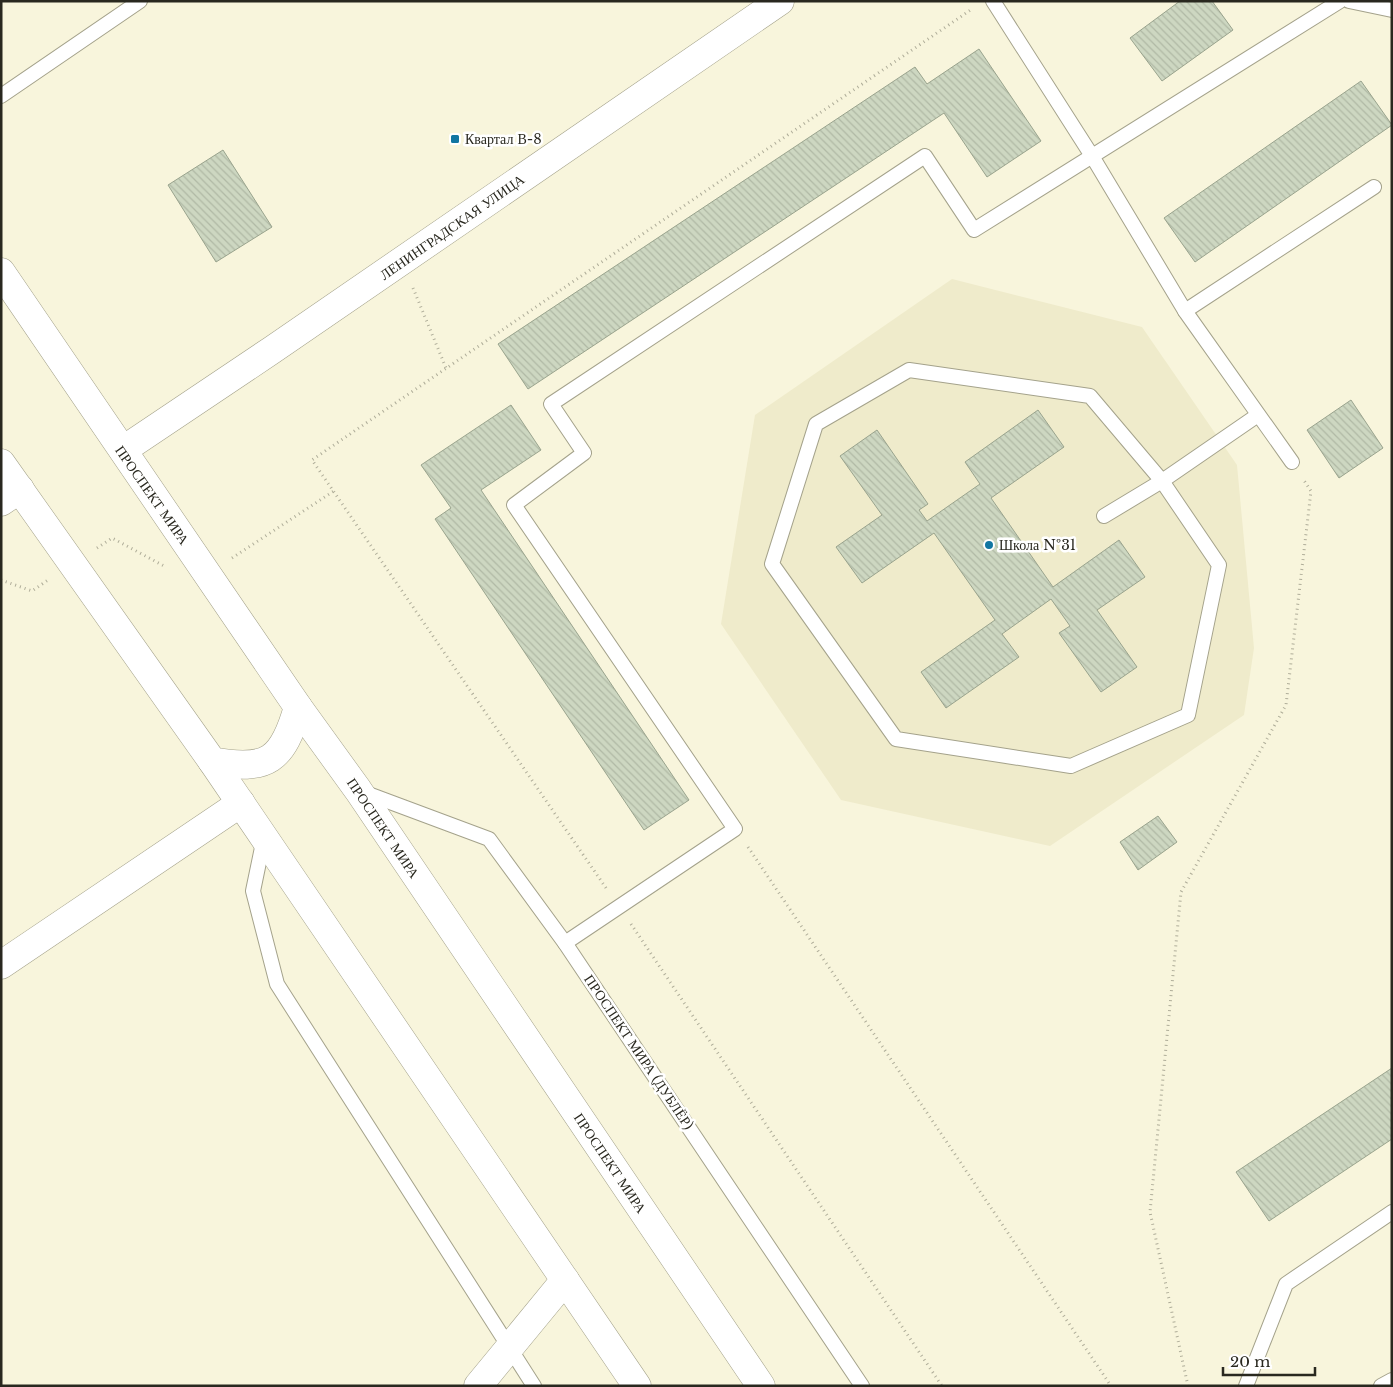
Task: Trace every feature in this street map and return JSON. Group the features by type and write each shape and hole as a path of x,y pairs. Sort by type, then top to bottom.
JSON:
{"street":[{"path":"119,445 395,249 770,1"},
{"name":"ЛЕНИНГРАДСКАЯ УЛИЦА","path":"119,445 401,262 780,1"},
{"name":"ПРОСПЕКТ МИРА","path":"1,272 298,707 358,790 761,1386"},
{"path":"1,463 10,496 212,761 637,1386"},
{"path":"212,761 240,766 275,756 290,734 298,707"},
{"path":"1,965 241,803"},
{"path":"478,1386 565,1280"}],"lane":[{"path":"1,96 140,1"},
{"path":"993,1 1092,156 1185,311 1292,462"},
{"path":"566,943 735,829 514,505 584,454 550,404 925,156 974,230 1092,156 1323,5 1340,1"},
{"path":"1349,1 1392,10"},
{"path":"1185,311 1374,187"},
{"path":"909,370 1090,396 1162,482 1219,565 1188,715 1071,766 896,738 772,564 816,424 909,370"},
{"path":"1104,516 1162,482 1258,415"},
{"name":"ПРОСПЕКТ МИРА (ДУБЛЁР)","path":"358,790 489,839 566,943 862,1386"},
{"path":"265,838 253,891 277,984 534,1386"},
{"path":"1246,1386 1286,1284 1392,1212"},
{"path":"1381,1386 1392,1380"}],"path":[{"path":"942,1386 620,907 312,460 974,7"},
{"path":"401,262 446,368"},
{"path":"1188,1386 1150,1212 1181,892 1286,705 1311,491 1292,462"},
{"path":"735,829 1111,1386"}],"shaded area":[{"name":"Школа №31","path":"952,279 1142,327 1237,465 1254,648 1244,715 1050,846 841,800 721,624 755,415"}],"building":[{"path":"1180,1 1212,1 1233,30 1162,81 1130,38"},
{"path":"979,49 1041,141 987,177 944,113 528,389 498,344 915,67 927,84"},
{"path":"1361,81 1392,125 1195,262 1164,218"},
{"path":"223,150 272,227 216,262 168,185"},
{"path":"1351,400 1383,448 1339,478 1307,430"},
{"path":"511,405 541,450 481,490 689,800 644,830 435,519 451,508 421,465"},
{"path":"1038,410 1064,447 991,498 1053,587 1119,540 1145,577 1097,610 1137,667 1101,692 1059,633 1070,626 1051,599 1002,634 1019,657 946,708 921,672 995,620 934,533 862,583 836,547 882,515 840,456 877,430 928,504 919,510 927,521 980,484 965,462"},
{"path":"1158,816 1177,842 1138,870 1120,842"},
{"path":"1392,1068 1392,1139 1269,1221 1236,1172"}],"place":[{"name":"Квартал В-8","path":"455,139"},
{"name":"Школа №31","path":"989,545"}]}
